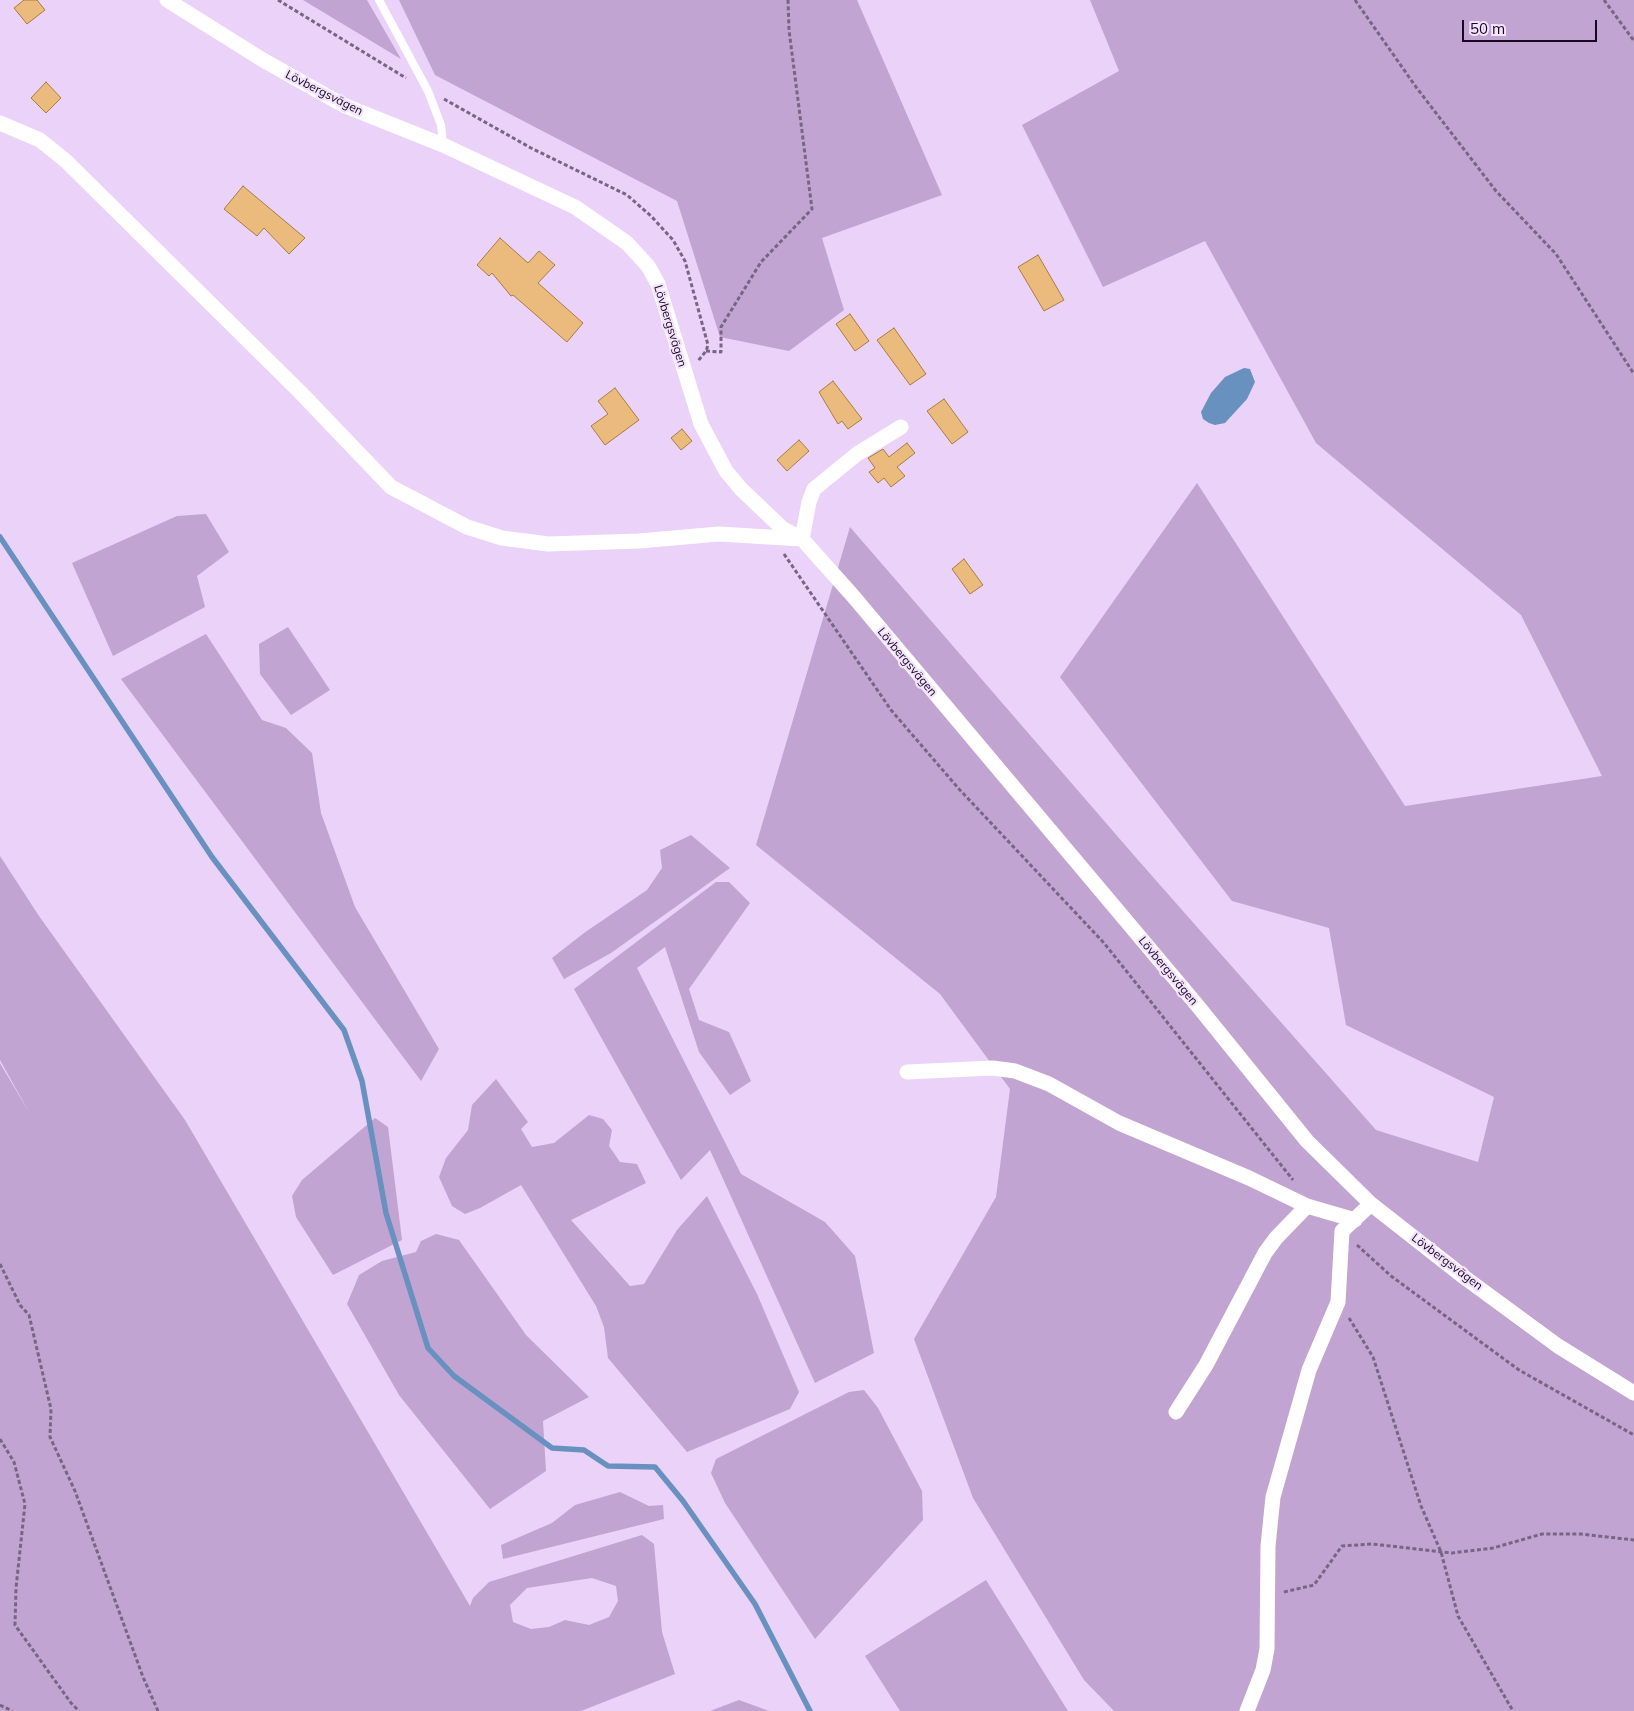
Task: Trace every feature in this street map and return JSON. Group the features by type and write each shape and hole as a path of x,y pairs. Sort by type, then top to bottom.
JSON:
{"street":[{"name":"Lövbergsvägen","path":"166,0 263,60 343,105 442,145 575,207 616,233 640,256 658,284 701,424 718,459 741,489 782,528 802,539 853,596 1160,960 1307,1141 1371,1204 1558,1346 1634,1392"},
{"path":"0,123 40,140 66,161 300,392 391,486 402,494 467,527 502,538 541,543 639,541 719,534 802,539 809,502 818,485 857,454 901,427"},
{"path":"907,1072 993,1068 1028,1075 1049,1084 1120,1122 1308,1206 1355,1220"},
{"path":"1247,1711 1260,1678 1265,1656 1268,1546 1273,1497 1303,1389 1338,1300 1342,1231 1371,1204"},
{"path":"1176,1412 1206,1365 1265,1253 1276,1238 1308,1206"}],"lane":[{"path":"379,0 428,91 441,125 442,145"}],"path":[{"path":"706,351 721,352 721,327 756,270 812,209 789,30 788,0"},
{"path":"1355,0 1416,87 1496,192 1556,254 1634,374"},
{"path":"1604,0 1634,41"},
{"path":"774,538 891,710 959,788 1104,942 1183,1044 1296,1184"},
{"path":"1342,1231 1391,1276 1519,1370 1634,1436"},
{"path":"0,1264 20,1305 28,1315 50,1409 50,1437 75,1491 143,1677 158,1711"},
{"path":"1338,1300 1373,1357 1421,1506 1441,1552 1458,1616 1513,1711"},
{"path":"0,1439 14,1462 25,1504 16,1588 15,1625 71,1703 79,1711"},
{"path":"1268,1596 1314,1584 1342,1546 1372,1544 1441,1552 1493,1548 1542,1534 1581,1534 1634,1540"},
{"path":"0,1705 12,1711"}],"shaded area":[{"path":"303,0 367,0 401,59"},
{"path":"399,0 857,0 942,195 822,238 844,310 789,351 720,337 677,201 435,75"},
{"path":"1090,0 1634,0 1634,1711 1114,1711 1084,1680 973,1498 914,1339 996,1197 1010,1089 940,994 756,845 850,527 1138,860 1376,1130 1478,1162 1494,1097 1346,1025 1329,928 1232,901 1060,677 1197,483 1405,806 1602,776 1521,615 1316,443 1205,241 1103,287 1022,125 1119,71"},
{"path":"206,514 229,552 197,576 205,607 113,656 72,563 177,516"},
{"path":"288,627 330,690 291,715 260,674 259,644"},
{"path":"206,634 262,720 286,728 312,753 321,813 355,907 439,1049 421,1081 121,679"},
{"path":"691,835 730,868 611,953 564,979 552,958 584,933 647,890 662,868 660,850"},
{"path":"0,856 39,916 185,1120 470,1606 473,1598 489,1582 642,1535 654,1544 662,1632 675,1674 581,1711 0,1711 0,1063 30,1114 0,1060","holes":["592,1578 616,1586 618,1601 609,1617 589,1625 565,1620 549,1627 531,1629 513,1622 510,1605 527,1588"]},
{"path":"716,882 729,882 750,903 689,989 699,1020 729,1032 751,1081 730,1095 699,1052 665,947 637,968 741,1174 825,1222 855,1256 874,1353 815,1383 710,1150 681,1180 574,989"},
{"path":"496,1079 528,1122 521,1129 532,1147 554,1143 589,1115 603,1119 612,1130 609,1146 620,1162 637,1164 646,1183 571,1220 630,1286 644,1284 677,1230 707,1196 757,1294 799,1392 790,1409 687,1452 608,1358 604,1327 596,1306 521,1185 480,1208 465,1214 452,1206 439,1177 446,1158 468,1130 472,1105"},
{"path":"375,1118 388,1127 402,1240 333,1275 296,1217 292,1196 302,1180"},
{"path":"436,1234 459,1240 526,1335 589,1397 543,1421 546,1471 490,1509 399,1395 347,1304 359,1275 382,1261 416,1252 421,1241"},
{"path":"864,1390 878,1408 922,1491 923,1520 815,1639 725,1503 711,1473 716,1459 849,1392"},
{"path":"620,1492 649,1506 663,1505 664,1519 503,1559 501,1545 552,1523 575,1505"},
{"path":"986,1580 1068,1711 900,1711 865,1656"},
{"path":"739,1700 769,1711 710,1711"}],"water":[{"path":"1244,368 1250,369 1255,382 1247,399 1225,423 1215,425 1203,419 1201,412 1211,393 1225,377"}],"building":[{"path":"24,0 37,0 45,10 27,24 14,8"},
{"path":"46,82 61,98 46,113 31,98"},
{"path":"243,186 305,238 289,254 264,228 257,236 224,209"},
{"path":"500,238 528,263 539,251 555,265 538,283 583,323 567,342 513,295 511,296 492,273 489,276 477,265"},
{"path":"1038,255 1064,300 1044,311 1018,267"},
{"path":"850,314 869,341 855,351 836,324"},
{"path":"894,328 926,374 910,385 877,340"},
{"path":"833,381 862,419 848,429 842,421 838,424 819,392"},
{"path":"615,388 639,420 605,445 591,426 608,414 598,401"},
{"path":"944,399 968,432 952,444 927,411"},
{"path":"682,429 692,441 681,450 671,438"},
{"path":"799,440 809,451 787,471 777,460"},
{"path":"907,443 915,453 897,467 905,476 891,487 884,478 878,483 869,472 875,468 868,458 883,449 889,457"},
{"path":"964,559 983,585 970,594 952,569"}],"waterway":[{"path":"0,537 212,857 344,1030 362,1081 386,1213 428,1348 454,1376 552,1448 584,1450 608,1466 655,1467 683,1501 755,1604 810,1711"}]}
